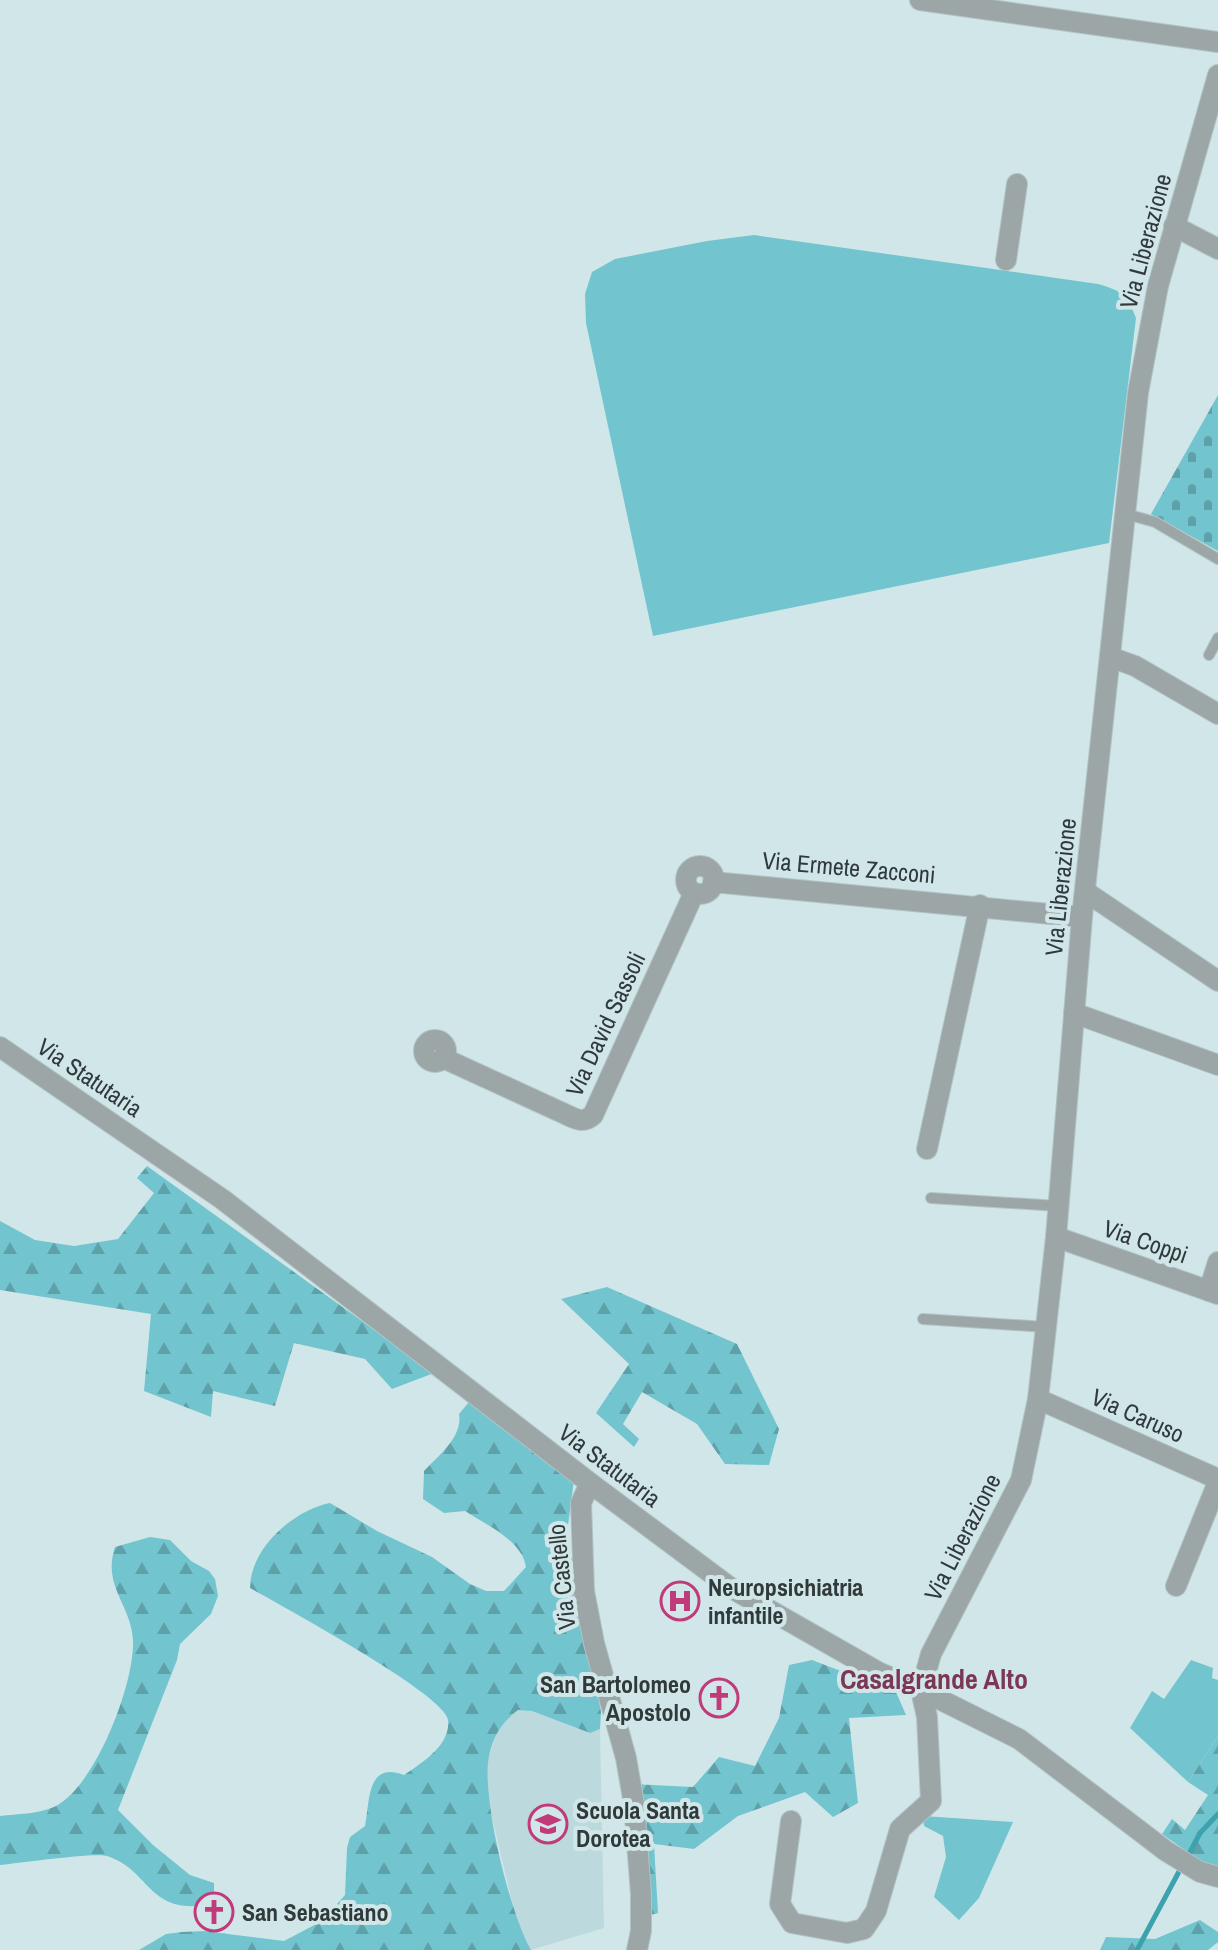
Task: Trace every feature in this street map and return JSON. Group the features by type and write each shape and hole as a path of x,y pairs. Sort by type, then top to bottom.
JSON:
{"street":[{"path":"920,0 1218,42"},
{"name":"Via Liberazione","path":"921,1690 931,1654 1021,1480 1038,1399 1056,1237 1082,917 1138,393 1149,327 1174,226 1217,82"},
{"path":"1006,260 1017,184"},
{"path":"1174,226 1218,249"},
{"path":"1110,657 1135,666 1218,714"},
{"name":"Via David Sassoli","path":"443,1058 565,1114 582,1121 589,1120 694,893 706,893 713,882"},
{"name":"Via Ermete Zacconi","path":"713,882 1082,917"},
{"path":"1086,892 1218,981"},
{"path":"927,1149 980,905"},
{"path":"1074,1013 1218,1065"},
{"name":"Via Statutaria","path":"0,1047 222,1199 735,1591 880,1673 1019,1739 1173,1856 1218,1877"},
{"name":"Via Coppi","path":"1056,1237 1213,1292"},
{"path":"1213,1292 1218,1262"},
{"name":"Via Caruso","path":"1038,1399 1218,1480 1176,1586"},
{"name":"Via Castello","path":"590,1483 581,1503 584,1591 594,1643 626,1758 634,1804 641,1894 641,1931 637,1950"},
{"path":"791,1821 780,1904 792,1923 847,1933 864,1929 876,1911 900,1829 931,1801 927,1717 921,1690"}],"lane":[{"path":"1126,514 1155,522 1218,559"},
{"path":"1209,655 1218,638"},
{"path":"931,1198 1058,1206"},
{"path":"923,1319 1045,1327"}],"shaded area":[{"name":"Scuola Santa Dorotea","path":"518,1710 532,1710 589,1733 600,1729 604,1928 531,1950 517,1923 488,1800 488,1758 494,1740 503,1722"}],"green space":[{"path":"754,235 1098,284 1123,295 1136,318 1109,543 653,636 586,323 585,294 592,272 615,259"},
{"path":"1218,395 1218,551 1151,514"},
{"path":"147,1166 434,1373 392,1389 365,1359 294,1343 275,1406 213,1391 211,1417 144,1391 151,1314 0,1290 0,1221 35,1240 74,1246 118,1239 154,1193 137,1178"},
{"path":"607,1287 737,1344 779,1429 769,1465 725,1464 697,1424 642,1392 623,1424 639,1439 634,1447 596,1413 629,1364 561,1299"},
{"path":"469,1402 574,1480 567,1533 601,1712 600,1729 590,1733 532,1711 518,1710 499,1730 491,1749 488,1775 493,1826 506,1884 531,1950 139,1950 166,1934 182,1932 204,1931 284,1941 322,1921 345,1895 347,1848 350,1837 365,1826 376,1778 392,1772 404,1775 434,1752 445,1737 448,1720 440,1708 420,1691 360,1651 250,1588 257,1559 276,1533 302,1514 330,1503 377,1531 432,1557 470,1584 486,1591 504,1591 526,1567 518,1549 502,1534 465,1511 444,1513 423,1499 424,1471 453,1438 459,1414"},
{"path":"150,1537 170,1540 191,1561 209,1571 215,1579 218,1596 211,1614 180,1644 177,1660 118,1810 153,1845 190,1875 214,1883 214,1891 197,1906 180,1905 157,1895 121,1862 107,1856 0,1865 0,1816 48,1809 69,1796 84,1779 110,1732 127,1682 133,1640 128,1616 114,1584 112,1561 115,1547"},
{"path":"812,1660 896,1692 906,1715 849,1718 858,1803 833,1817 805,1792 738,1816 694,1849 654,1844 658,1913 641,1918 632,1784 693,1787 719,1757 755,1766 779,1718 789,1665"},
{"path":"1191,1660 1213,1668 1212,1678 1218,1680 1218,1736 1188,1782 1130,1728 1152,1691 1164,1699"},
{"path":"1218,1736 1218,1867 1200,1861 1162,1834 1172,1819 1185,1830 1208,1795 1188,1782"},
{"path":"923,1816 1013,1822 979,1898 959,1920 934,1897 946,1857 943,1836 924,1826"},
{"path":"1200,1920 1218,1932 1218,1942 1208,1950 1100,1950 1106,1937 1155,1939"}],"waterway":[{"path":"1187,1858 1200,1833 1218,1814"},
{"path":"1137,1950 1182,1866"}],"place":[{"name":"Neuropsichiatria infantile","path":"680,1601"},
{"name":"San Bartolomeo Apostolo","path":"719,1698"},
{"name":"Scuola Santa Dorotea","path":"548,1824"},
{"name":"San Sebastiano","path":"214,1912"}],"district":[{"name":"Casalgrande Alto","path":"934,1679"}]}
